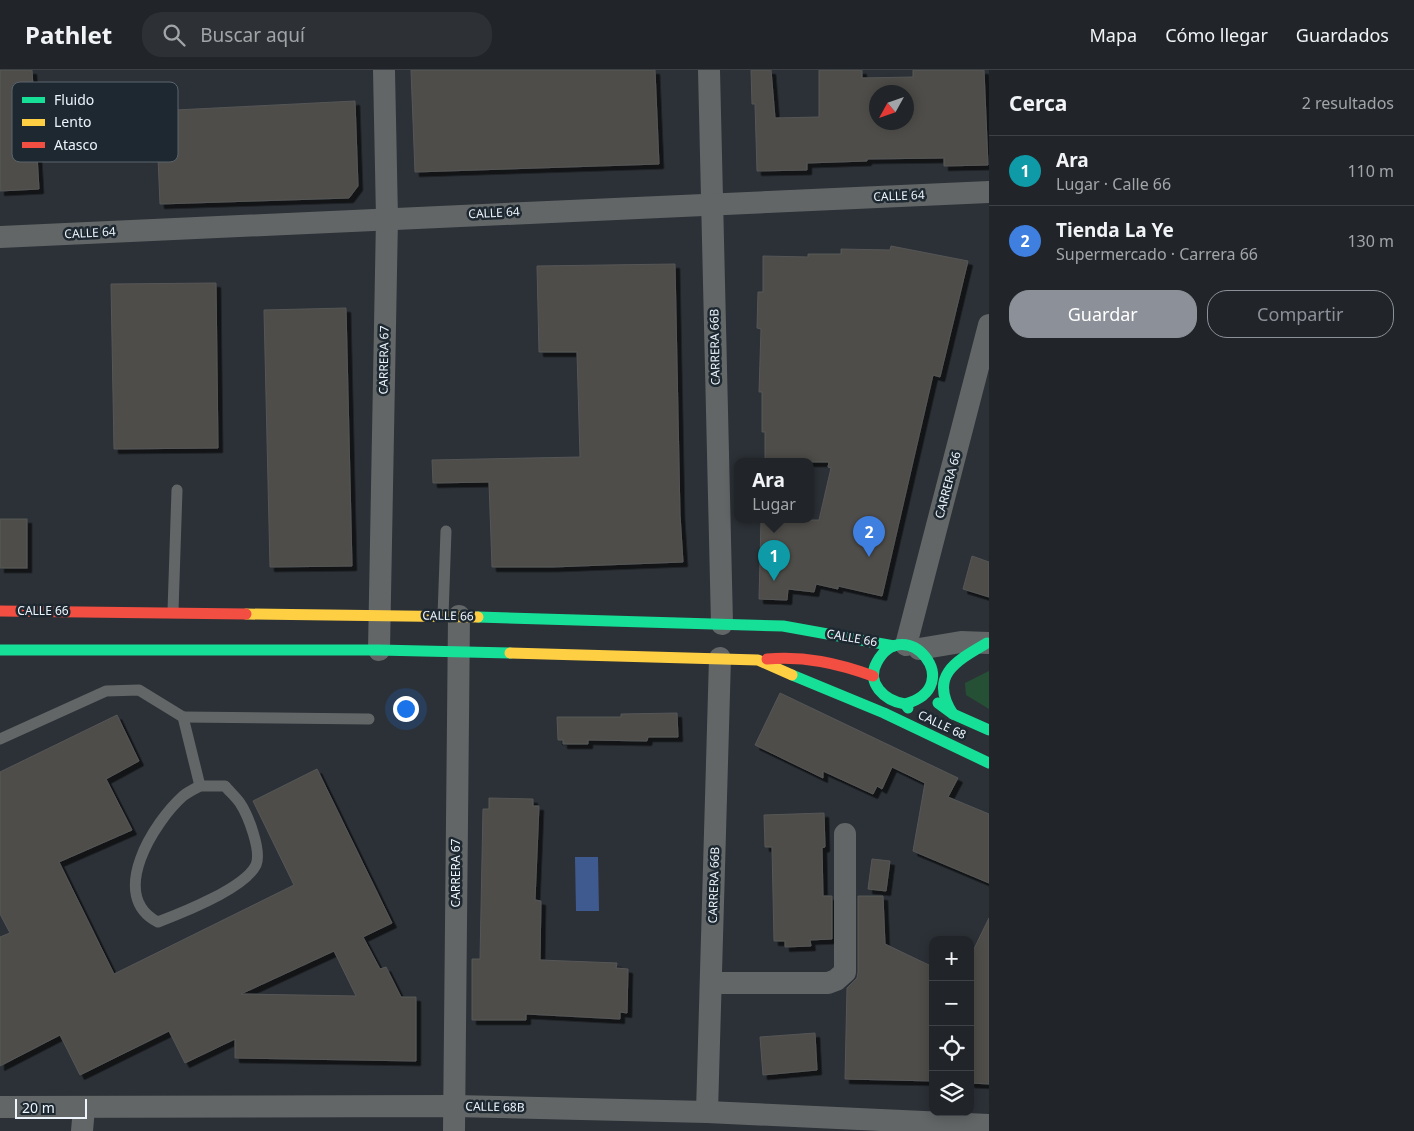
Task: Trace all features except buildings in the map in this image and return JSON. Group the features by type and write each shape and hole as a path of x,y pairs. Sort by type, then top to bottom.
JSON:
{"street":[{"name":"CARRERA 67","path":"379,650 387,218 384,70"},
{"name":"CARRERA 66B","path":"709,70 722,624"},
{"name":"CALLE 64","path":"0,237 711,203 989,192"},
{"name":"CARRERA 66","path":"906,646 989,325"},
{"name":"CALLE 66","path":"0,611 16,616 173,611 223,616 451,616 573,623 722,624 783,626 906,646 961,642 988,643"},
{"name":"CARRERA 67","path":"451,616 458,651 454,1131"},
{"path":"933,671 968,655 988,643"},
{"path":"0,650 16,645 224,644 379,650 573,650 758,660 797,657 853,669 873,676"},
{"path":"906,646 928,659 933,671 932,683 926,694 914,703 905,704 894,703 885,698 875,686 873,676 875,665 880,655 906,646"},
{"path":"953,714 942,693 944,682 968,655"},
{"name":"CARRERA 66B","path":"707,1112 720,658"},
{"name":"CALLE 68","path":"758,660 884,713 989,763"},
{"name":"CALLE 68","path":"926,694 953,714 989,730"},
{"path":"905,704 935,736"},
{"path":"711,983 828,983 842,976 845,972 846,834"},
{"name":"CALLE 68B","path":"0,1107 455,1106 707,1112 989,1125"},
{"path":"82,1131 84,1108"}],"lane":[{"path":"173,611 177,490"},
{"path":"446,531 451,616"},
{"path":"0,739 106,691 139,690 160,701 183,717 369,719"},
{"path":"183,717 200,786"},
{"path":"200,786 224,786 240,802 257,843 256,863 248,876 196,907 158,922 148,917 139,907 136,871 142,852 162,822 184,796 200,786"}],"green space":[{"path":"989,671 989,709 966,695 965,683"}],"water":[{"path":"575,857 598,857 599,911 576,911"}],"traffic: fast":[{"path":"478,617 783,626 894,646"},
{"path":"953,714 946,701 943,689 949,671 965,656 987,643"},
{"path":"905,704 923,695 932,683 932,669 926,657 915,648 902,645 889,648 877,662 874,677 875,684 884,695 905,704 908,708"},
{"path":"0,650 379,650 510,653"},
{"path":"792,675 884,713 989,763"},
{"path":"938,703 953,714 989,730"}],"traffic: slow":[{"path":"246,614 478,617"},
{"path":"510,653 758,660 792,675"}],"traffic: jam":[{"path":"0,611 246,614"},
{"path":"767,659 781,658 821,662 847,667 873,676"}],"place":[{"name":"Tienda La Ye","path":"869,557"},
{"name":"Ara","path":"774,581"}]}
